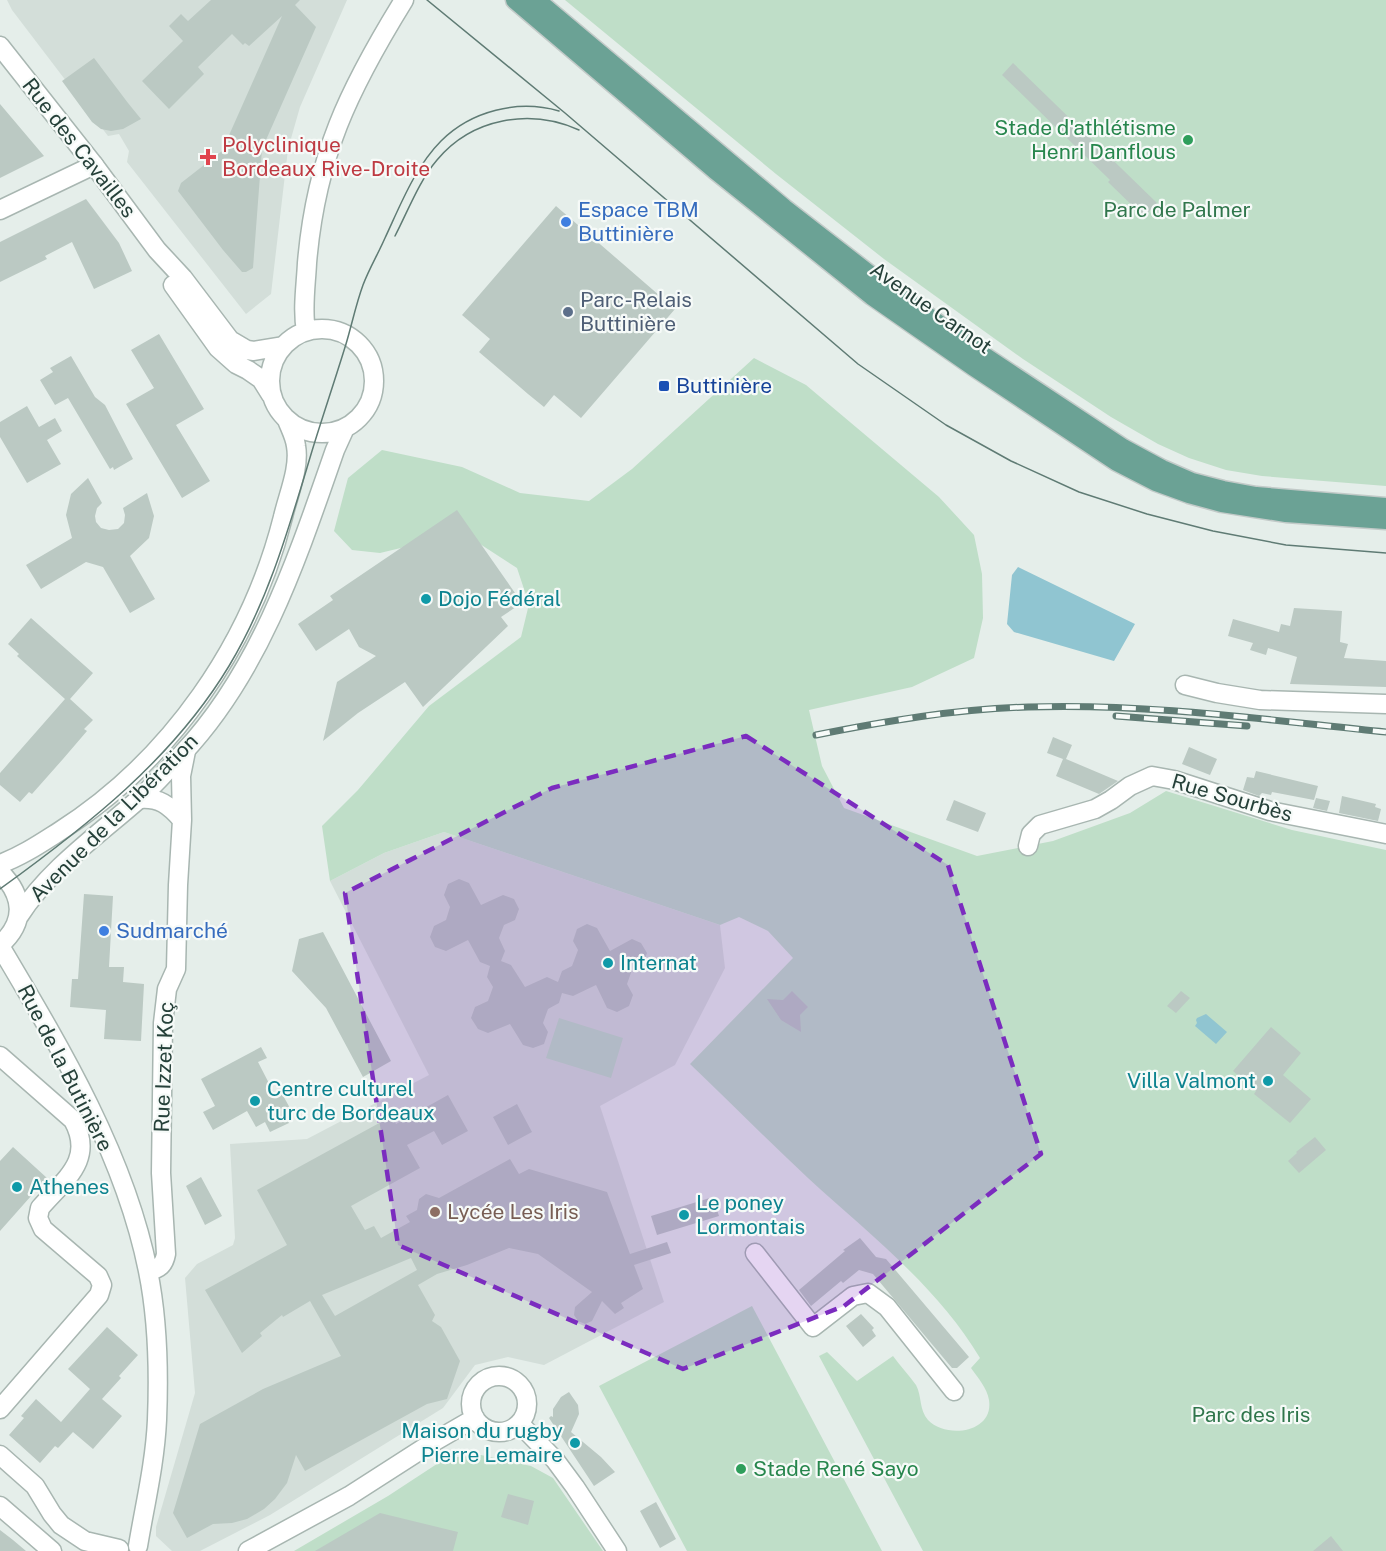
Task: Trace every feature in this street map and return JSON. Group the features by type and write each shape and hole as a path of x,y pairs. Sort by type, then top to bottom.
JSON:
{"main road":[{"path":"501,0 597,72"},
{"name":"Avenue Carnot","path":"515,0 597,72 768,214 872,296 1117,462 1156,482 1221,503 1286,513 1386,520"},
{"name":"Avenue Carnot","path":"538,1 726,160 869,274 981,354 1123,448 1192,482 1223,490 1256,496 1386,507"}],"street":[{"path":"306,331 304,307 311,223 321,175 341,116 361,75 404,0"},
{"name":"Rue des Cavailles","path":"0,46 94,165 157,250 183,278 230,340 247,350 261,351 283,346"},
{"path":"0,210 94,165"},
{"name":"Rue des Cavailles","path":"157,250 173,285 218,348 236,364 261,379 271,395"},
{"path":"327,329 338,331 361,347 373,368 374,392 370,403 356,421 345,428 318,433 299,428 287,420 277,408 271,395 269,377 274,360 283,346 306,331 327,329"},
{"name":"Avenue de la Libération","path":"0,864 32,849 72,823 123,783 170,736 224,662 261,586 285,510 297,452 287,420"},
{"name":"Avenue de la Libération","path":"0,946 15,928 27,904 53,875 139,799 186,751 227,697 257,647 282,594 345,428"},
{"path":"1185,685 1260,700 1386,704"},
{"name":"Rue Izzet Koç","path":"148,1271 157,1269 165,1261 166,1254 161,1173 163,1023 167,989 176,969 182,820 181,776 186,751"},
{"name":"Rue Sourbès","path":"1028,846 1031,834 1040,825 1095,809 1111,801 1130,786 1152,776 1174,780 1270,811 1386,834"},
{"path":"139,799 158,799 165,802 182,820"},
{"path":"0,872 14,889 19,906 19,916"},
{"name":"Rue de la Butinière","path":"0,946 71,1068 98,1125 139,1229 148,1271 156,1330 157,1412 143,1549"},
{"path":"0,1056 73,1120 80,1132 82,1146 79,1160 40,1208 38,1218 43,1229 98,1276 102,1286 99,1294 0,1408"},
{"path":"755,1253 813,1327 852,1296 868,1293 887,1307 954,1391"},
{"path":"498,1375 514,1379 525,1390 528,1408 520,1424 504,1432 496,1432 480,1425 475,1418 472,1410 473,1392 483,1380 498,1375"},
{"path":"248,1551 350,1496 475,1418"},
{"path":"520,1424 555,1460 617,1551"},
{"path":"0,1455 35,1486 61,1525 85,1541 118,1550 128,1546 143,1549"},
{"path":"0,1506 52,1551"}],"highlighted area":[{"path":"746,736 948,865 1041,1154 844,1306 683,1369 398,1245 345,893 552,788"}],"shaded area":[{"name":"Polyclinique Bordeaux Rive-Droite","path":"7,0 347,0 300,107 288,149 271,294 246,314 127,162 129,151 119,134 108,136 12,10"},
{"name":"Lycée Les Iris","path":"444,832 720,925 725,968 675,1065 600,1106 664,1302 544,1365 508,1357 475,1365 443,1408 270,1515 200,1551 172,1551 156,1536 156,1527 195,1393 185,1278 197,1264 233,1245 235,1238 230,1144 307,1139 429,1075 330,881 384,853"}],"green space":[{"name":"Parc de Palmer","path":"565,0 1386,0 1386,486 1262,476 1226,470 1189,458 1158,444 1111,417 1023,359 884,259 776,174"},
{"name":"Parc des Iris","path":"754,358 806,385 939,497 974,535 982,574 983,618 974,658 912,687 809,710 822,766 844,808 977,856 1053,841 1130,813 1166,791 1292,830 1386,850 1386,1551 923,1551 819,1356 827,1352 857,1381 893,1356 916,1385 923,1412 928,1420 946,1430 957,1431 977,1426 989,1411 986,1391 971,1368 980,1358 944,1307 923,1284 793,1164 690,1064 793,958 768,931 739,917 720,925 444,832 384,853 330,881 322,826 358,790 429,706 521,637 529,604 517,568 463,533 380,553 352,550 334,531 348,478 382,450 462,467 520,493 589,501 632,469"},
{"path":"559,1018 623,1038 611,1078 546,1058"},
{"name":"Stade René Sayo","path":"752,1306 882,1551 687,1551 599,1386"},
{"path":"481,1455 531,1466 553,1478 603,1551 294,1551 388,1496 446,1458"}],"water":[{"path":"1018,567 1135,624 1114,661 1014,632 1007,624 1012,575"},
{"path":"1206,1014 1227,1032 1216,1044 1195,1026 1197,1018"}],"building":[{"path":"211,0 300,0 295,5 316,27 262,149 253,268 246,272 242,272 223,250 178,191 181,183 222,151 282,16 249,46 245,43 243,45 232,34 198,67 204,74 169,109 142,81 183,41 169,26 181,14 188,21"},
{"path":"94,58 141,119 123,129 111,131 101,129 92,122 62,81"},
{"path":"1013,63 1157,203 1144,217 1108,182 1110,180 1002,75"},
{"path":"0,104 44,156 0,178"},
{"path":"86,199 119,243 132,271 94,289 72,242 45,256 47,259 0,282 0,242"},
{"name":"Parc-Relais Buttinière","path":"556,206 675,309 581,418 554,395 544,407 479,352 490,339 462,315"},
{"path":"159,334 204,409 176,425 210,481 182,498 126,404 154,388 131,350"},
{"path":"71,356 95,397 105,405 133,459 114,470 113,467 110,469 68,398 55,405 40,380 53,372 50,368"},
{"path":"27,406 39,427 55,418 62,431 47,440 61,464 27,483 0,437 0,422"},
{"path":"88,478 102,503 97,508 95,516 101,528 118,529 124,523 123,508 147,493 154,516 149,538 130,556 155,599 130,613 103,567 86,562 41,589 26,565 72,538 66,515 71,494"},
{"name":"Dojo Fédéral","path":"457,510 522,603 501,617 508,626 423,707 405,682 358,713 323,741 337,682 376,656 359,647 349,629 316,651 298,624 333,600 330,596"},
{"path":"1294,608 1342,611 1340,642 1348,644 1344,658 1386,661 1386,687 1290,684 1297,657 1268,648 1266,655 1250,650 1253,643 1228,636 1233,619 1279,632 1281,624 1290,626"},
{"path":"31,618 93,673 70,699 93,720 84,729 87,731 32,794 29,792 20,802 0,785 0,773 65,699 17,656 19,654 8,644"},
{"path":"1053,737 1072,745 1066,759 1118,781 1099,794 1056,776 1063,759 1047,753"},
{"path":"1189,747 1217,759 1210,775 1182,764"},
{"path":"1256,771 1318,786 1314,800 1272,792 1271,795 1262,793 1259,796 1243,790 1247,777 1254,778"},
{"path":"1342,796 1376,804 1375,807 1381,809 1378,821 1339,813"},
{"path":"1316,798 1330,801 1327,811 1313,808"},
{"path":"954,800 986,813 978,832 946,820"},
{"name":"Internat","path":"459,879 469,883 481,905 503,895 514,899 519,909 515,920 504,925 499,938 505,951 501,961 511,965 525,987 547,977 558,982 562,971 572,966 578,950 573,941 577,929 587,924 597,928 610,951 632,939 641,943 647,953 643,964 632,970 627,984 633,995 629,1006 617,1012 607,1008 596,985 573,996 562,993 559,1003 548,1009 543,1023 548,1032 544,1044 533,1048 523,1045 510,1024 488,1033 478,1029 471,1018 475,1007 488,1001 493,987 487,977 490,966 480,962 468,940 446,951 435,947 430,937 434,926 446,920 450,907 444,895 448,884"},
{"path":"84,894 113,896 109,967 124,967 123,982 144,984 141,1041 104,1039 106,1010 70,1007 72,979 78,979"},
{"path":"323,932 391,1061 363,1077 326,1008 292,971 299,939"},
{"path":"792,991 808,1007 800,1015 801,1032 781,1020 767,999 783,1000"},
{"path":"1181,991 1190,998 1176,1013 1167,1006"},
{"name":"Villa Valmont","path":"1271,1027 1301,1053 1283,1075 1311,1099 1290,1123 1254,1094 1256,1091 1233,1071"},
{"path":"261,1047 267,1058 258,1062 274,1093 280,1090 291,1110 285,1113 289,1123 270,1132 265,1122 256,1127 247,1111 213,1130 203,1112 215,1106 201,1079"},
{"path":"448,1095 468,1131 442,1145 434,1131 407,1145 420,1168 351,1206 365,1230 374,1226 381,1238 410,1222 406,1216 417,1210 419,1199 426,1194 439,1198 510,1159 519,1174 529,1169 607,1192 630,1254 667,1242 671,1253 634,1265 643,1289 621,1303 624,1308 615,1314 602,1301 592,1321 585,1324 578,1321 574,1315 575,1307 592,1292 538,1254 509,1248 437,1274 418,1285 435,1315 432,1321 441,1327 460,1361 447,1399 427,1404 305,1471 296,1455 287,1483 264,1509 247,1519 213,1524 187,1538 173,1513 200,1424 263,1389 341,1356 310,1301 283,1317 282,1315 260,1333 262,1336 242,1353 205,1290 287,1245 257,1190 392,1116 396,1124","holes":["411,1258 417,1270 335,1316 322,1295"]},
{"path":"517,1104 532,1132 508,1145 493,1117"},
{"path":"1315,1137 1326,1150 1299,1173 1288,1161"},
{"name":"Athenes","path":"13,1147 47,1178 0,1231 0,1161"},
{"path":"201,1177 222,1216 205,1225 186,1186"},
{"name":"Le poney Lormontais","path":"713,1197 719,1216 657,1235 651,1216"},
{"path":"860,1238 876,1257 886,1259 969,1357 957,1368 952,1368 873,1274 859,1270 843,1283 841,1281 811,1306 799,1290 845,1251 843,1250"},
{"path":"861,1314 874,1328 872,1330 876,1336 863,1347 846,1326"},
{"path":"107,1327 138,1355 102,1399 122,1416 93,1449 73,1432 58,1448 55,1446 40,1463 9,1435 24,1418 21,1416 36,1399 61,1422 90,1389 68,1369"},
{"name":"Maison du rugby Pierre Lemaire","path":"569,1392 578,1405 579,1414 571,1432 615,1472 594,1486 549,1418 553,1417 553,1409 561,1397"},
{"path":"508,1494 534,1501 528,1525 501,1517"},
{"path":"656,1502 676,1539 660,1548 640,1511"},
{"path":"380,1513 458,1532 453,1551 315,1551"},
{"path":"0,1530 13,1540 26,1551 0,1551"},
{"path":"1331,1536 1343,1551 1313,1551"}],"tram line":[{"path":"427,0 565,113 858,364 946,425 1011,461 1079,492 1147,514 1213,531 1286,545 1386,553"},
{"path":"0,889 65,841 155,761 207,700 229,666 256,615 277,561 363,285 402,200 423,163 441,141 453,131 481,115 496,110 527,106 559,111"},
{"path":"395,236 431,168 451,146 467,134 484,126 522,119 541,119 579,130"}],"railway":[{"path":"816,735 948,713 1001,708 1073,706 1163,710 1386,732"},
{"path":"1116,716 1247,726"}],"place":[{"name":"Stade d'athlétisme Henri Danflous","path":"1188,140"},
{"name":"Polyclinique Bordeaux Rive-Droite","path":"208,157"},
{"name":"Espace TBM Buttinière","path":"566,222"},
{"name":"Parc-Relais Buttinière","path":"568,312"},
{"name":"Buttinière","path":"664,386"},
{"name":"Dojo Fédéral","path":"426,599"},
{"name":"Sudmarché","path":"104,931"},
{"name":"Internat","path":"608,963"},
{"name":"Villa Valmont","path":"1268,1081"},
{"name":"Centre culturel turc de Bordeaux","path":"255,1101"},
{"name":"Athenes","path":"17,1187"},
{"name":"Lycée Les Iris","path":"435,1212"},
{"name":"Le poney Lormontais","path":"684,1215"},
{"name":"Maison du rugby Pierre Lemaire","path":"575,1443"},
{"name":"Stade René Sayo","path":"741,1469"}]}
